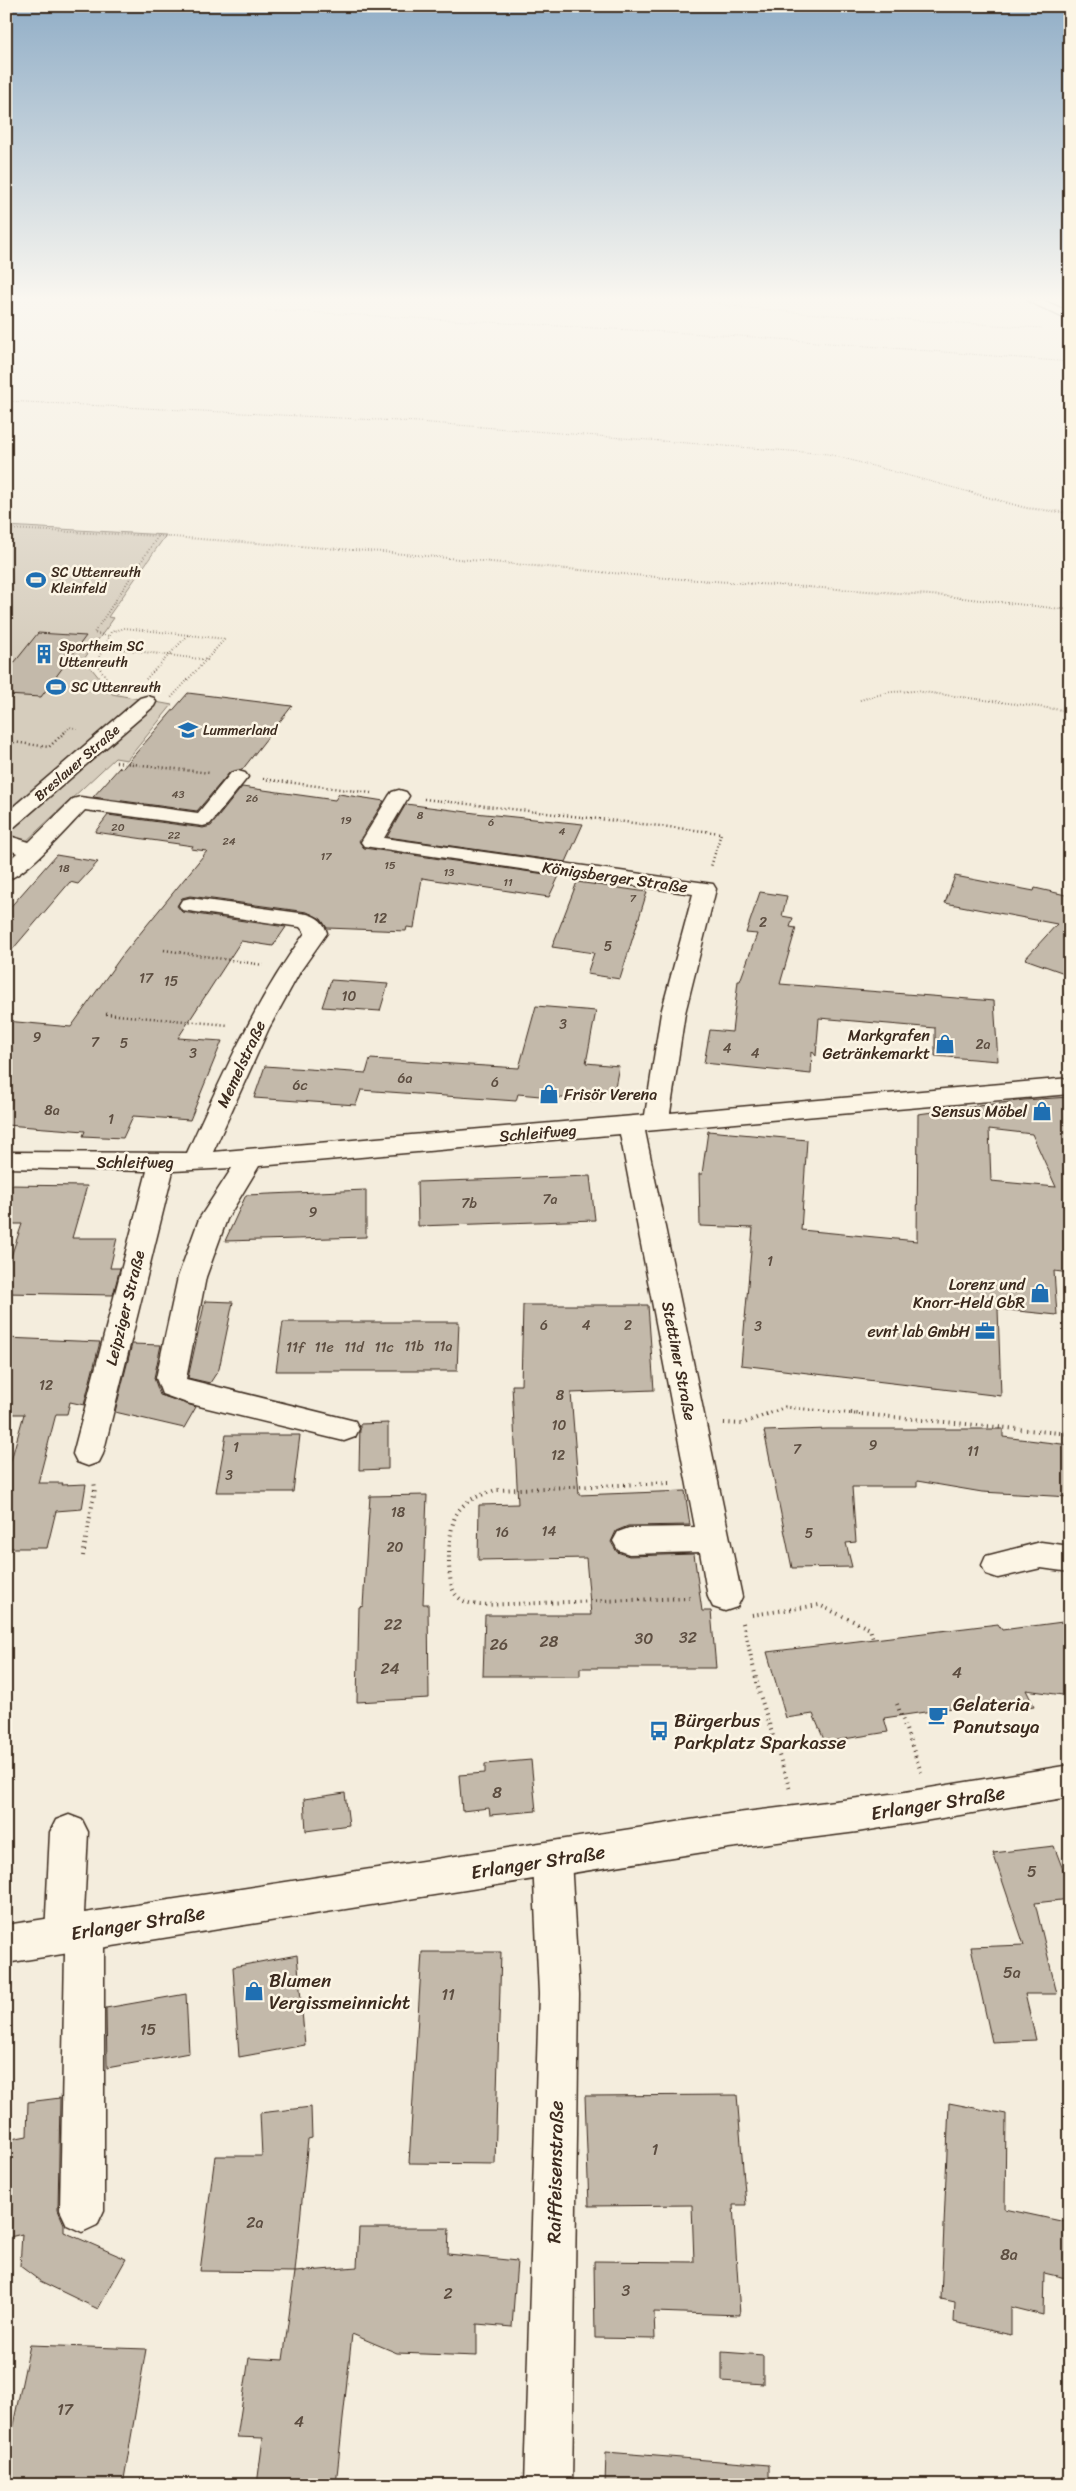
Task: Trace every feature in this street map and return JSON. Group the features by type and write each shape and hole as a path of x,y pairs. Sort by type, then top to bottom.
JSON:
{"street":[{"name":"Breslauer Straße","path":"6,824 147,702"},
{"path":"6,874 80,803 203,820 238,776"},
{"name":"Königsberger Straße","path":"399,796 371,842 705,889 644,1125"},
{"path":"6,841 32,851"},
{"name":"Memelstraße","path":"190,905 307,921 314,927 316,933 290,969 257,1028 196,1161"},
{"name":"Schleifweg","path":"6,1160 162,1163 251,1158 644,1125 1070,1086"},
{"name":"Stettiner Straße","path":"644,1125 691,1421 714,1539 733,1607"},
{"path":"251,1158 213,1219 192,1277 171,1378 173,1386 187,1392 344,1430"},
{"name":"Leipziger Straße","path":"88,1454 162,1163"},
{"path":"629,1541 714,1539"},
{"path":"998,1565 1040,1555 1070,1559"},
{"name":"Erlanger Straße","path":"6,1944 729,1831 801,1824 933,1805 1070,1781"},
{"path":"68,1832 74,1933 82,2210"},
{"name":"Raiffeisenstraße","path":"548,2485 560,1994 552,1860"}],"path":[{"path":"341,417 543,429 828,454 849,458 1026,508 1070,513"},
{"path":"6,529 158,536 382,552 667,578 945,596 1070,610"},
{"path":"109,636 94,633 158,536"},
{"path":"106,644 111,632 125,628 225,639 173,698 168,699"},
{"path":"143,682 189,634"},
{"path":"112,648 111,645 106,644 97,646 97,649 102,651 112,648 208,660"},
{"path":"102,651 96,663 117,693 123,694"},
{"path":"860,700 890,692 915,691 1070,711"},
{"path":"6,741 49,747 70,727 109,734"},
{"path":"705,889 720,833"},
{"path":"164,950 290,969"},
{"path":"106,1014 257,1028"},
{"path":"691,1421 742,1424 785,1407 1070,1434"},
{"path":"83,1556 95,1488 88,1454"},
{"path":"703,1482 496,1490 481,1493 458,1508 452,1519 450,1584 453,1594 466,1604 480,1605 733,1607 819,1605 870,1629 873,1639"},
{"path":"733,1607 801,1824"},
{"path":"897,1704 933,1805"}],"shaded area":[{"name":"SC Uttenreuth","path":"6,526 166,535 108,617 114,618 84,659 112,694 172,705 127,760 115,758 21,846 6,844"}],"building":[{"name":"Sportheim SC Uttenreuth","path":"38,633 86,636 41,697 6,695 6,673"},
{"path":"188,693 292,706 242,770 230,772 197,811 93,797 120,767 123,768"},
{"path":"242,787 335,800 339,794 384,801 359,841 364,848 559,876 549,897 422,878 414,928 407,927 406,931 327,928 321,919 307,912 190,896 182,898 177,906 182,912 286,927 273,946 241,941 178,1038 222,1041 190,1120 133,1116 123,1138 83,1136 85,1131 6,1125 6,1021 71,1027 121,957 207,851 191,849 193,846 95,832 108,815 203,828 211,826"},
{"path":"406,804 583,824 566,862 387,837"},
{"path":"56,855 98,862 78,884 70,882 6,957 6,912"},
{"path":"955,876 1034,891 1035,888 1070,896 1070,975 1025,959 1057,924 945,903"},
{"path":"577,882 647,892 620,979 587,974 594,953 552,947"},
{"path":"760,892 787,896 782,916 793,918 790,927 796,928 780,984 994,1001 998,1061 935,1056 935,1028 819,1018 816,1056 812,1051 811,1074 704,1063 710,1030 732,1032 738,981 740,981 757,934 746,933"},
{"path":"331,980 388,984 380,1011 322,1007"},
{"path":"536,1006 596,1011 586,1063 619,1066 614,1092 598,1091 596,1101 518,1094 516,1101 361,1090 356,1105 254,1098 265,1066 366,1073 370,1059 519,1068"},
{"path":"1070,1097 1070,1273 1054,1271 1057,1315 998,1309 1001,1396 741,1365 753,1228 700,1226 699,1174 702,1174 708,1131 807,1140 801,1230 917,1241 918,1114 1024,1100","holes":["989,1129 1032,1134 1056,1187 991,1181"]},
{"path":"590,1176 595,1220 418,1226 417,1182"},
{"path":"6,1185 87,1186 72,1238 117,1238 110,1268 120,1268 113,1295 6,1293 6,1271 22,1224 6,1224"},
{"path":"366,1190 366,1237 225,1241 246,1195"},
{"path":"205,1301 233,1302 219,1369 210,1383 188,1378"},
{"path":"523,1305 648,1305 654,1390 571,1393 579,1495 685,1491 690,1525 628,1526 616,1531 611,1542 617,1552 629,1556 694,1554 702,1611 711,1611 716,1668 580,1668 580,1676 483,1676 485,1615 591,1615 586,1558 478,1560 479,1505 518,1504 512,1385 521,1385"},
{"path":"283,1322 459,1322 457,1371 276,1371"},
{"path":"6,1338 100,1342 84,1405 70,1402 67,1414 56,1414 38,1483 86,1484 82,1509 56,1511 47,1548 6,1548 6,1478 24,1414 6,1414"},
{"path":"132,1344 161,1345 154,1378 160,1395 196,1407 184,1428 115,1412"},
{"path":"388,1423 388,1469 359,1470 360,1424"},
{"path":"1003,1429 1003,1437 1070,1445 1070,1497 982,1492 917,1481 917,1487 852,1487 856,1542 846,1543 852,1567 792,1568 764,1431"},
{"path":"226,1435 300,1435 293,1492 216,1492"},
{"path":"427,1495 423,1604 428,1604 429,1698 357,1702 359,1607 363,1606 370,1496"},
{"path":"1070,1621 1070,1696 1026,1690 1034,1706 1006,1710 1000,1701 884,1718 888,1732 825,1742 813,1714 786,1718 767,1652 998,1624 1002,1630"},
{"path":"531,1760 536,1811 490,1815 489,1808 462,1811 459,1775 485,1773 485,1764"},
{"path":"345,1793 349,1825 306,1831 304,1799"},
{"path":"1054,1846 1070,1888 1070,1899 1035,1903 1057,1994 1025,1994 1036,2040 992,2042 971,1947 1024,1945 993,1853"},
{"path":"422,1952 501,1952 495,2164 409,2163"},
{"path":"297,1955 305,2045 239,2057 233,1967"},
{"path":"186,1994 189,2053 107,2068 106,2008"},
{"path":"737,2095 746,2205 733,2205 740,2315 654,2312 655,2339 595,2338 594,2261 694,2262 692,2205 589,2206 585,2096"},
{"path":"60,2098 58,2210 64,2224 64,2232 126,2259 98,2309 40,2281 20,2266 22,2234 6,2238 6,2140 27,2136 28,2102"},
{"path":"949,2103 1006,2114 1005,2209 1070,2223 1070,2279 1044,2273 1043,2315 1011,2307 1011,2335 954,2322 955,2302 941,2299"},
{"path":"311,2107 312,2138 308,2139 295,2272 200,2271 215,2156 262,2156 260,2113"},
{"path":"359,2228 449,2228 448,2254 517,2261 512,2327 477,2324 477,2356 397,2353 352,2334 336,2485 257,2485 263,2438 237,2437 249,2358 283,2360 295,2272 357,2267"},
{"path":"30,2345 146,2349 123,2485 6,2485 6,2458"},
{"path":"722,2352 763,2355 763,2384 722,2381"},
{"path":"606,2452 769,2465 769,2485 605,2485"}],"place":[{"name":"SC Uttenreuth Kleinfeld","path":"36,580"},
{"name":"Sportheim SC Uttenreuth","path":"44,654"},
{"name":"SC Uttenreuth","path":"56,687"},
{"name":"Lummerland","path":"188,730"},
{"name":"Markgrafen Getränkemarkt","path":"945,1044"},
{"name":"Frisör Verena","path":"549,1094"},
{"name":"Sensus Möbel","path":"1042,1111"},
{"name":"Lorenz und Knorr-Held GbR","path":"1040,1293"},
{"name":"evnt lab GmbH","path":"985,1331"},
{"name":"Gelateria Panutsaya","path":"938,1715"},
{"name":"Bürgerbus Parkplatz Sparkasse","path":"659,1731"},
{"name":"Blumen Vergissmeinnicht","path":"254,1991"}]}
